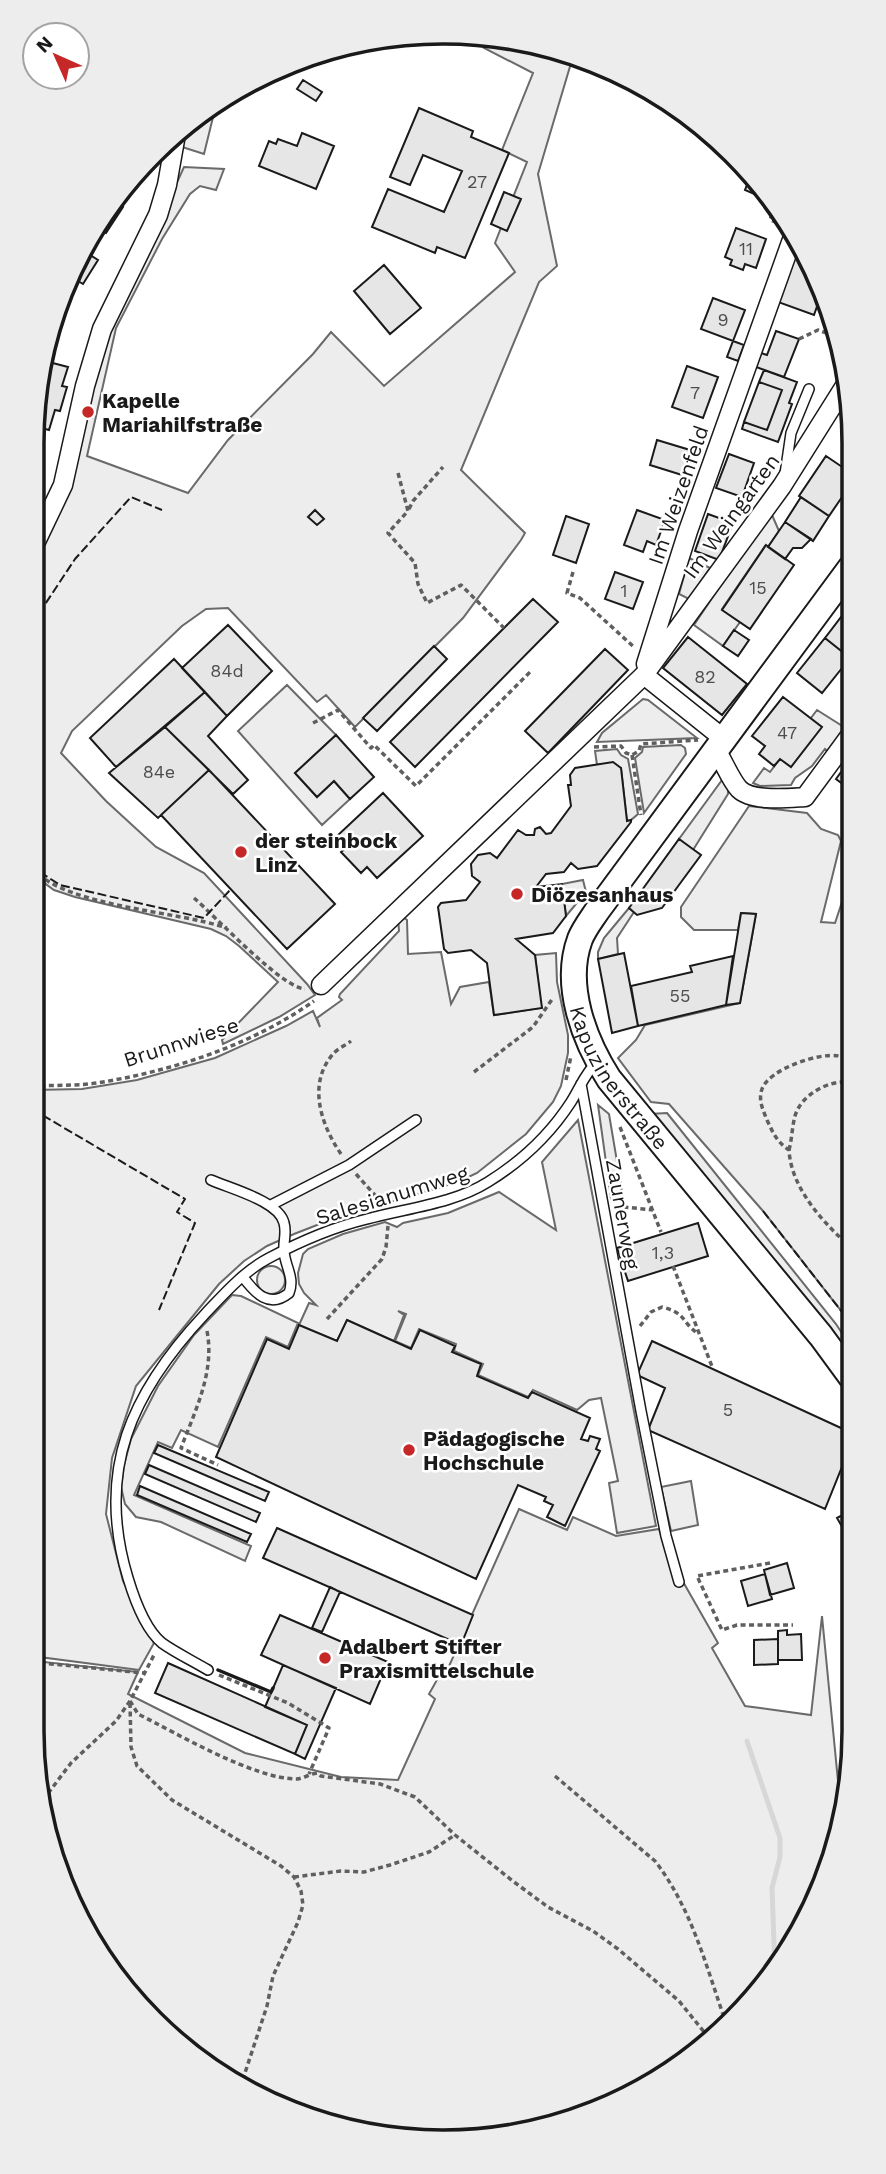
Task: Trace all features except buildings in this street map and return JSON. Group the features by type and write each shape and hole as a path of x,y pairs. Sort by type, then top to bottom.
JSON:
{"street":[{"path":"44,525 63,485 85,386 102,329 158,215 173,149"},
{"name":"Im Weizenfeld","path":"645,666 688,531 790,245"},
{"name":"Im Weingarten","path":"645,666 782,486 839,394"},
{"name":"Kapuzinerstraße","path":"842,578 708,742 597,911 580,939 575,960 576,991 585,1032 598,1061 621,1094 842,1365"},
{"path":"321,985 645,666 708,742 736,785 749,796 805,797 842,747"}],"lane":[{"path":"782,486 792,433 809,389"},
{"name":"Salesianumweg","path":"208,1670 161,1642 147,1623 119,1549 115,1482 120,1454 143,1396 180,1341 243,1276 268,1258 334,1230 461,1196 485,1184 536,1147 555,1124 587,1072 598,1061"},
{"name":"Zaunerweg","path":"581,1084 666,1536 679,1582"},
{"path":"271,1205 349,1165 416,1120"},
{"path":"211,1180 271,1205 284,1219 284,1252 292,1285 289,1293 274,1300 262,1297 243,1276"}],"path":[{"path":"799,339 818,330 827,333"},
{"path":"443,467 388,533 415,564 418,584 427,603 461,585 504,628"},
{"path":"398,473 408,511"},
{"path":"573,572 567,593 580,598 645,666"},
{"path":"313,723 338,710 371,748 374,745 416,786 532,670"},
{"path":"593,740 585,748 621,746 623,751 632,755"},
{"path":"632,755 639,751 641,744 708,742"},
{"path":"632,755 642,823 651,812"},
{"path":"44,879 78,895 227,928"},
{"path":"194,898 298,989 321,985"},
{"name":"Brunnwiese","path":"44,1085 94,1083 159,1070 211,1053 271,1028 296,1014 315,1000 321,985"},
{"path":"474,1072 533,1027 557,992"},
{"path":"327,1319 382,1259 386,1247 387,1214 383,1204 349,1165 331,1139 318,1105 318,1090 324,1069 333,1054 351,1041"},
{"path":"564,1086 572,1055"},
{"path":"789,1150 775,1138 762,1109 761,1093 767,1081 786,1068 826,1056 842,1057"},
{"path":"842,1083 824,1087 803,1102 795,1115 789,1150 792,1166 805,1193 828,1225 842,1239"},
{"path":"617,1117 661,1232"},
{"path":"603,1205 653,1210"},
{"path":"674,1266 713,1369"},
{"path":"629,1346 646,1317 662,1307 681,1314 689,1327 700,1335"},
{"path":"202,1317 208,1338 207,1375 181,1448 218,1465"},
{"path":"770,1563 697,1576 722,1630 737,1625 793,1625"},
{"path":"48,1793 71,1763 116,1721 130,1701 161,1642"},
{"path":"44,1663 144,1673"},
{"path":"208,1670 288,1703 329,1728 309,1774"},
{"path":"130,1701 138,1714 225,1758 276,1776 300,1779 317,1773 321,1776 380,1784 402,1790 423,1803 455,1835 548,1907 593,1930 618,1949 680,2001 705,2032"},
{"path":"130,1701 131,1746 137,1766 172,1800 281,1866 294,1877 301,1891 303,1905 298,1922 273,1976 267,2007 244,2077"},
{"path":"555,1776 647,1854 665,1875 694,1929 723,2014"},
{"path":"294,1877 341,1871 363,1872 390,1865 429,1852 455,1835"}],"shaded area":[{"path":"484,48 521,51 570,65 538,174 557,266 539,282 461,470 525,533 521,540 463,618 355,727 326,695 317,702 228,608 206,609 182,626 72,731 61,753 106,801 156,847 204,873 315,995 279,1017 223,1044 222,1040 278,982 239,946 211,929 75,897 54,890 44,883 44,542 51,529 84,418 92,418 94,409 86,407 98,356 184,167 224,169 216,190 200,186 190,194 162,239 116,328 87,456 188,493 228,440 313,354 331,332 384,386 515,272 495,243 527,162 502,150 533,73"},
{"path":"213,117 204,154 179,146 180,143"},
{"path":"772,515 779,531 768,547 765,546 722,609 740,622 723,646 694,625 757,531"},
{"path":"689,558 710,568 689,599 679,594"},
{"path":"287,685 336,735 295,773 317,797 334,781 350,799 322,825 238,731"},
{"path":"643,699 648,700 697,738 597,742 602,733"},
{"path":"817,710 842,726 842,736 830,753 825,749 812,766 795,778 791,785 760,786 753,783 764,768 770,772"},
{"path":"681,745 686,754 644,813 635,758 642,752 643,747"},
{"path":"617,749 628,759 638,814 627,821 621,768 597,765 595,751"},
{"path":"722,780 728,786 728,794 693,850 679,839"},
{"path":"749,806 807,813 821,829 838,835 841,841 821,922 835,923 842,902 842,1312 763,1211 669,1104 651,1102 618,1058 636,1040 645,1025 740,1003 756,914 741,913 738,930 694,930 681,917 681,907"},
{"path":"583,880 586,892 566,916 562,884"},
{"path":"629,908 634,912 617,938 618,954 598,959 604,938"},
{"path":"403,917 407,920 408,954 441,952 451,1004 460,987 489,982 494,1015 541,1008 535,955 556,953 557,982 568,1035 568,1053 561,1086 553,1102 526,1134 477,1173 458,1182 335,1218 294,1234 267,1246 244,1261 219,1284 136,1386 112,1458 106,1514 123,1581 154,1643 139,1670 44,1658 44,1090 82,1089 137,1080 215,1058 313,1011 320,1027 317,1018 342,1000 340,994 399,931 398,919"},
{"path":"598,1105 609,1114 622,1191 611,1198"},
{"path":"667,1113 836,1324 842,1333 842,1349 650,1114"},
{"path":"578,1120 656,1526 617,1533 609,1483 618,1481 601,1398 589,1400 577,1410 533,1390 528,1397 478,1375 483,1364 454,1351 456,1344 419,1329 411,1348 395,1341 406,1314 398,1311 404,1315 394,1341 347,1320 337,1341 299,1325 309,1303 316,1305 299,1284 298,1273 303,1254 308,1249 343,1234 385,1222 397,1227 403,1223 448,1213 499,1192 556,1230 542,1162"},
{"path":"271,1266 281,1270 285,1280 281,1290 271,1294 261,1290 257,1280 261,1270"},
{"path":"232,1295 241,1296 298,1323 288,1347 266,1337 218,1447 181,1430 172,1448 158,1442 134,1495 251,1546 245,1561 161,1522 136,1517 125,1504 121,1487 131,1439 158,1386 194,1335"},
{"path":"691,1481 698,1525 671,1531 661,1487"},
{"path":"519,1509 567,1530 573,1517 616,1536 659,1529 676,1584 682,1580 718,1643 712,1648 745,1706 811,1715 822,1616 839,1786 821,1859 789,1931 743,1994 686,2048 620,2089 546,2117 469,2129 391,2127 315,2109 243,2077 180,2031 126,1974 85,1908 57,1834 45,1757 44,1662 138,1672 128,1694 245,1753 341,1777 398,1780 435,1699 429,1694 442,1671 446,1673"}],"waterway":[{"path":"747,1741 780,1838 780,1857 772,1888 774,1954"}],"fence":[{"path":"44,606 75,559 131,497 162,510"},
{"path":"44,875 60,885 204,918 231,889"},
{"path":"44,1116 185,1199 177,1212 195,1223 159,1310"},
{"path":"763,1211 842,1312"}],"wall":[{"path":"218,1670 271,1692 273,1688"}],"place":[{"name":"Kapelle Mariahilfstraße","path":"88,412"},
{"name":"der steinbock Linz","path":"241,852"},
{"name":"Diözesanhaus","path":"517,894"},
{"name":"Pädagogische Hochschule","path":"409,1450"},
{"name":"Adalbert Stifter Praxismittelschule","path":"325,1658"}]}
